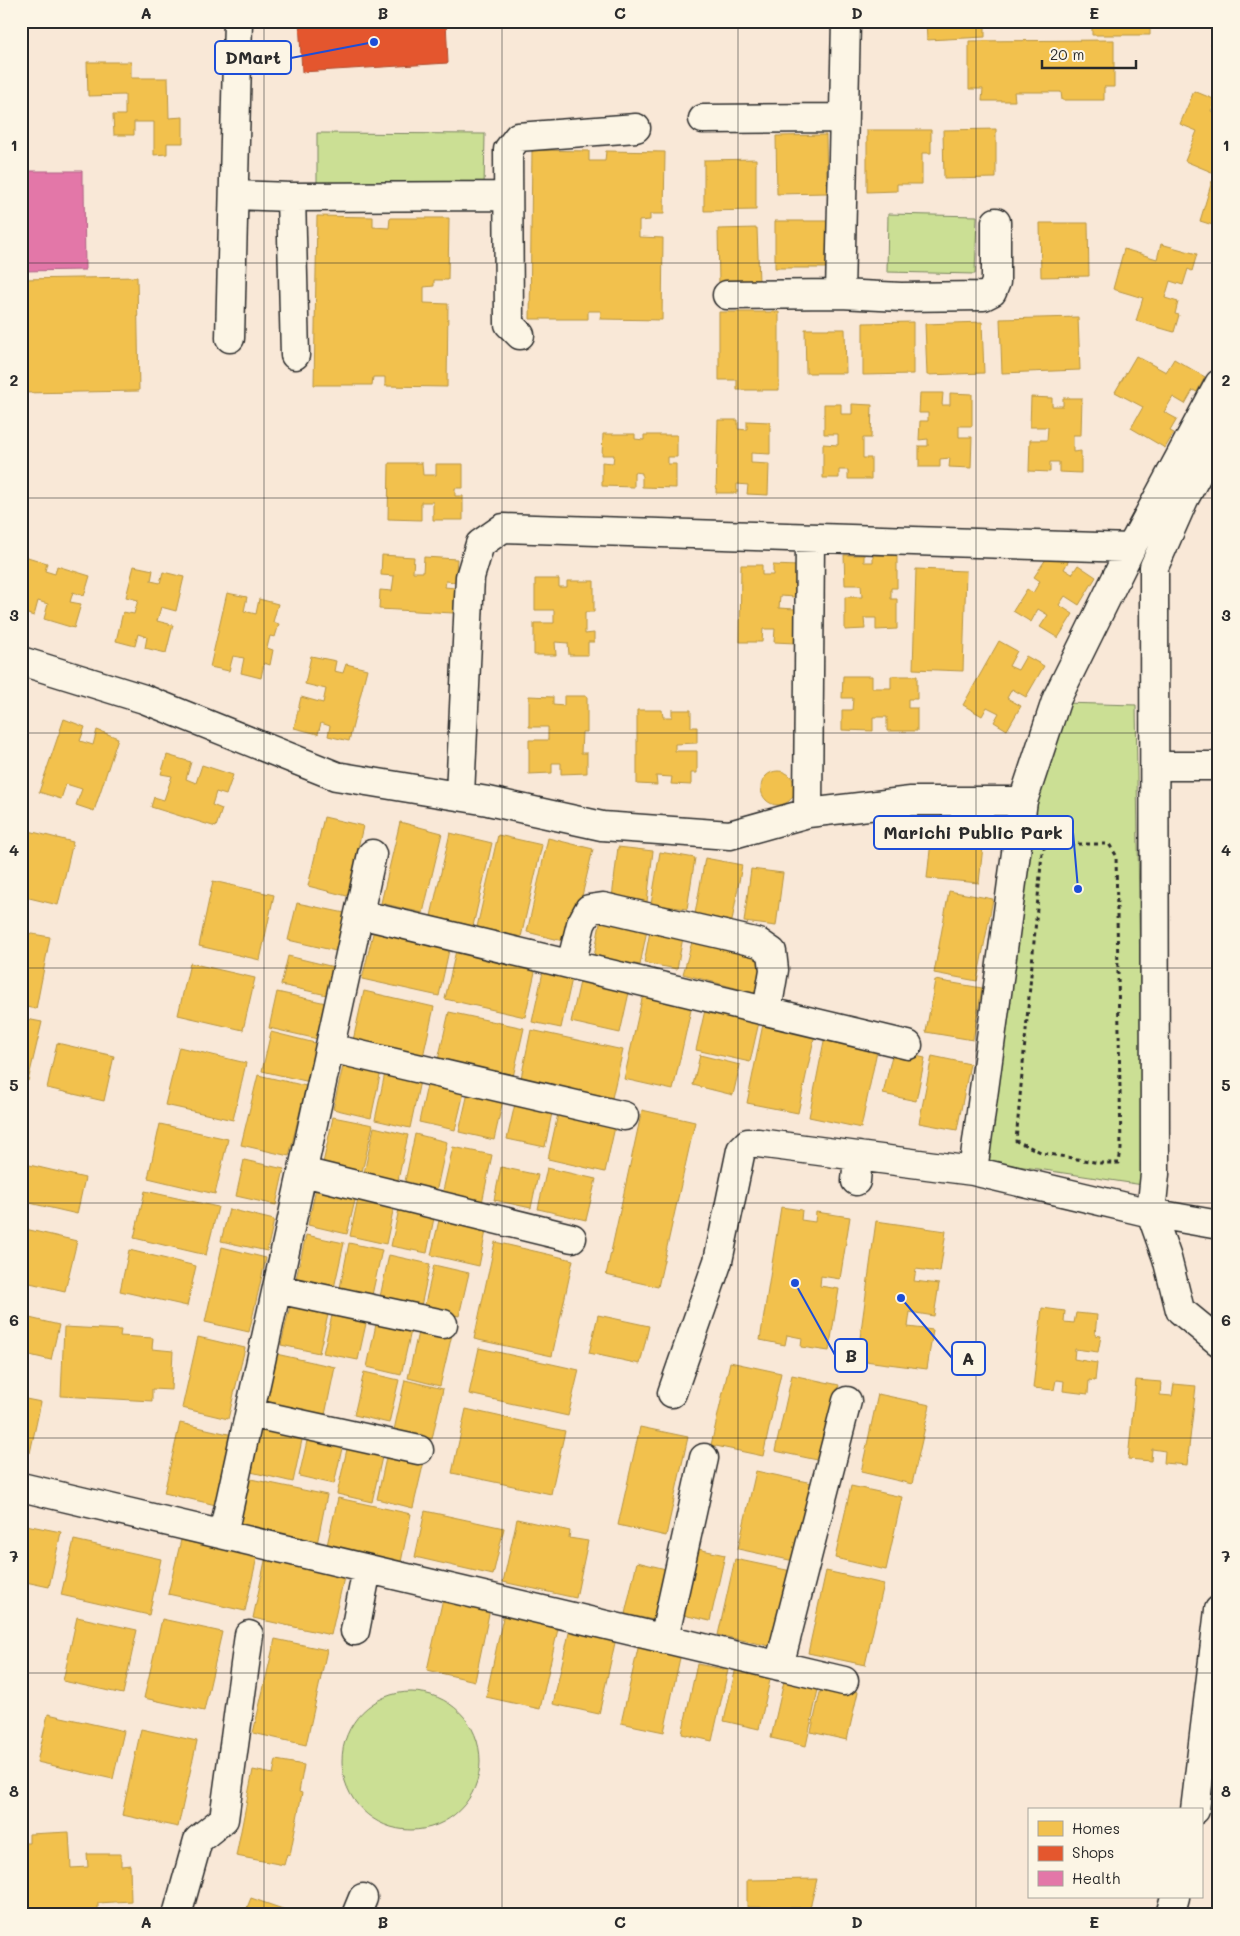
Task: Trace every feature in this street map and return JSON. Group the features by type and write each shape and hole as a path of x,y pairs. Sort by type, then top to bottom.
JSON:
{"street":[{"path":"230,338 238,21"},
{"path":"840,294 846,21"},
{"path":"703,119 843,118"},
{"path":"520,335 509,324 508,150 518,137 636,128"},
{"path":"234,195 291,197 508,196"},
{"path":"291,197 296,355"},
{"path":"727,295 984,296 992,292 996,282 996,222"},
{"path":"973,1172 1023,801 1057,698 1130,548 1219,384"},
{"path":"1219,435 1184,499 1154,566 1155,1174 1151,1212 1168,1258 1180,1310 1219,1342"},
{"path":"460,795 470,577 480,544 503,528 1130,548"},
{"path":"808,813 810,538"},
{"path":"21,661 144,699 336,776 460,795 602,826 730,835 808,813 911,801 1023,801"},
{"path":"1155,766 1219,766"},
{"path":"223,1534 372,854"},
{"path":"571,964 580,924 589,910 603,907 759,943 772,952 774,970 767,1011"},
{"path":"359,914 908,1045"},
{"path":"330,1048 624,1116"},
{"path":"672,1393 728,1262 741,1150 748,1143 857,1169 973,1172 1151,1212 1219,1225"},
{"path":"303,1172 572,1238"},
{"path":"277,1289 443,1324"},
{"path":"779,1666 847,1401"},
{"path":"250,1413 420,1450"},
{"path":"664,1639 704,1458"},
{"path":"21,1487 844,1682"},
{"path":"355,1631 367,1569"},
{"path":"1195,1808 1219,1610"},
{"path":"177,1915 198,1840 224,1819 248,1635"},
{"path":"1170,1915 1175,1898"}],"path":[{"path":"1046,844 1109,844 1116,854 1119,976 1121,1149 1119,1163 1100,1163 1044,1153 1016,1141 1042,853 1046,844"}],"green space":[{"path":"317,133 485,134 484,189 317,188"},
{"path":"888,214 977,216 975,274 887,272"},
{"path":"1063,703 1136,705 1143,1185 978,1160 1030,801"},
{"path":"411,1692 437,1698 460,1712 474,1735 480,1761 474,1787 460,1810 437,1824 411,1830 385,1824 362,1810 348,1787 342,1761 348,1735 362,1712 385,1698"}],"building: Homes":[{"path":"926,21 985,21 985,37 927,40"},
{"path":"1092,21 1150,21 1150,35 1092,35"},
{"path":"1207,21 1219,21 1219,27"},
{"path":"1219,29 1219,49 1211,45"},
{"path":"1114,40 1114,87 1104,87 1104,100 1062,100 1061,92 1014,92 1015,101 982,101 983,89 969,89 969,41"},
{"path":"87,62 131,62 131,78 168,78 169,118 183,117 183,143 167,143 167,154 154,155 154,122 134,122 134,135 114,135 113,115 125,115 125,95 88,96"},
{"path":"1194,91 1216,100 1211,111 1219,114 1219,161 1214,173 1185,161 1197,131 1180,124"},
{"path":"996,129 996,178 944,179 943,130"},
{"path":"867,130 931,130 931,153 922,153 922,184 897,184 897,191 867,192"},
{"path":"826,135 827,193 777,194 776,136"},
{"path":"532,150 589,151 589,161 605,161 606,151 665,152 664,214 650,214 650,220 639,221 639,237 663,238 662,320 600,319 601,311 588,311 588,319 530,319"},
{"path":"756,159 756,210 704,211 704,160"},
{"path":"1212,181 1219,184 1219,227 1200,221"},
{"path":"317,216 373,217 373,227 389,228 390,218 449,218 448,280 434,280 434,286 424,287 424,303 448,304 447,387 385,386 385,377 373,377 372,385 314,385"},
{"path":"775,221 830,221 829,268 775,268"},
{"path":"1040,223 1088,223 1089,276 1041,277"},
{"path":"757,228 759,282 719,283 718,229"},
{"path":"1161,244 1197,254 1192,271 1188,269 1183,285 1170,281 1165,298 1178,302 1175,314 1179,315 1174,332 1136,321 1143,298 1113,289 1124,249 1157,259"},
{"path":"137,277 139,391 21,393 21,279"},
{"path":"719,312 779,312 779,390 737,390 737,380 719,380"},
{"path":"1078,317 1080,370 1002,373 1000,319"},
{"path":"913,322 913,374 863,375 863,323"},
{"path":"982,322 984,373 927,375 925,324"},
{"path":"805,329 845,329 846,373 806,373"},
{"path":"1136,356 1166,372 1174,359 1205,377 1197,392 1193,390 1185,404 1173,397 1164,412 1177,419 1170,431 1174,433 1165,448 1131,428 1143,407 1115,392"},
{"path":"920,393 943,393 942,405 950,405 950,393 972,394 972,426 959,426 959,437 972,437 971,468 949,467 950,458 940,459 940,467 919,467 919,446 928,446 928,439 919,440 920,421 928,421 928,413 919,413"},
{"path":"1031,397 1052,398 1052,406 1063,406 1063,398 1082,398 1081,435 1073,435 1073,452 1081,451 1081,473 1059,472 1059,462 1050,462 1050,472 1029,471 1030,440 1047,440 1048,427 1030,427"},
{"path":"824,404 841,404 841,414 852,414 852,404 872,405 871,438 863,438 863,458 871,458 871,479 848,479 848,470 839,470 839,478 823,478 823,444 838,445 838,434 824,434"},
{"path":"718,420 738,420 738,429 747,430 747,421 770,422 770,454 751,453 751,463 769,464 768,495 747,494 748,485 737,484 737,493 716,493"},
{"path":"603,434 635,434 635,439 644,440 644,435 677,435 677,457 668,457 668,464 676,464 676,488 642,487 642,473 634,472 634,487 602,486 602,462 613,463 614,455 602,455"},
{"path":"389,463 422,463 423,475 436,475 436,464 463,464 463,488 455,488 455,496 463,496 463,520 433,520 433,502 421,502 421,520 388,519"},
{"path":"1052,550 1069,560 1064,569 1072,574 1078,565 1096,577 1079,605 1065,596 1059,605 1073,614 1058,638 1040,627 1048,615 1038,609 1031,622 1013,611 1027,589 1033,593 1040,581 1034,577"},
{"path":"21,555 47,563 45,571 55,574 57,566 90,576 84,596 73,592 70,602 81,604 74,628 44,619 48,604 38,601 34,616 21,612 23,578 21,578"},
{"path":"382,555 414,557 413,572 423,572 424,557 457,559 455,582 446,581 445,587 455,588 453,613 379,609 380,590 392,591 394,576 381,575"},
{"path":"844,555 864,555 864,562 873,562 873,555 897,555 897,588 891,588 891,599 897,599 897,629 876,630 876,618 864,618 865,629 845,630 845,597 862,597 861,585 845,585"},
{"path":"741,565 762,565 762,575 773,575 773,565 797,566 796,597 780,596 779,608 795,609 795,643 774,642 775,629 763,629 762,642 740,642"},
{"path":"134,566 153,570 151,581 160,583 163,572 184,577 176,611 161,607 157,621 173,625 166,653 145,648 147,637 138,634 135,646 116,641 123,612 134,614 138,600 126,597"},
{"path":"916,569 966,571 963,671 913,669"},
{"path":"535,579 559,579 559,587 567,587 567,581 594,581 594,612 585,612 585,634 594,633 594,642 588,642 588,655 569,655 568,643 555,642 556,655 534,655 534,623 554,623 554,610 535,610"},
{"path":"1217,590 1219,590 1219,658 1217,658"},
{"path":"227,593 247,597 244,611 256,614 259,599 278,604 273,622 279,624 275,637 270,636 267,648 273,650 270,665 264,663 261,678 241,673 244,658 233,656 229,671 210,667"},
{"path":"999,641 1017,651 1009,666 1018,670 1026,656 1044,666 1026,697 1012,689 1007,698 1021,706 1007,730 994,722 999,713 987,707 982,716 963,705"},
{"path":"311,656 336,661 334,671 343,673 346,664 367,669 349,741 328,736 330,726 321,723 318,734 294,728 301,697 323,703 326,689 305,684"},
{"path":"1214,674 1219,674 1219,747 1214,747"},
{"path":"843,676 872,676 872,688 891,688 891,676 917,676 917,699 908,699 908,708 917,708 917,731 887,731 887,717 873,717 873,731 842,730 842,710 852,710 853,698 842,698"},
{"path":"529,696 553,697 553,705 564,706 564,696 587,696 587,732 582,732 581,753 587,753 587,773 561,774 561,763 552,763 552,773 529,774 529,740 548,740 548,727 529,727"},
{"path":"637,710 662,710 663,717 672,717 672,710 691,710 691,727 697,727 697,743 675,744 675,751 697,751 697,773 691,773 691,785 671,784 672,777 656,776 657,785 637,784"},
{"path":"64,719 85,727 80,741 93,745 97,730 118,738 94,811 76,805 82,789 66,784 61,799 39,792"},
{"path":"167,755 191,762 186,779 196,783 202,765 233,775 226,795 216,792 212,805 222,809 216,827 151,807 154,797 164,800 172,776 161,774"},
{"path":"778,771 785,772 790,776 794,781 794,795 790,800 785,804 778,805 771,804 766,800 762,795 761,788 762,781 766,776 771,772"},
{"path":"324,817 363,826 347,896 308,886"},
{"path":"400,822 442,833 423,913 381,903"},
{"path":"933,822 985,828 979,883 927,878"},
{"path":"21,829 73,842 58,905 21,896"},
{"path":"450,833 492,843 473,926 431,916"},
{"path":"498,835 542,845 521,937 477,927"},
{"path":"548,838 593,849 571,943 527,932"},
{"path":"618,847 653,851 647,902 612,898"},
{"path":"660,852 695,858 687,909 651,904"},
{"path":"705,858 742,865 732,921 695,914"},
{"path":"751,869 783,873 776,926 744,922"},
{"path":"213,881 274,895 260,960 199,946"},
{"path":"949,891 993,899 977,981 934,973"},
{"path":"297,903 345,913 336,951 288,940"},
{"path":"602,912 649,920 640,965 594,957"},
{"path":"652,921 685,927 677,969 644,963"},
{"path":"375,925 451,941 439,996 362,979"},
{"path":"21,932 50,937 36,1009 21,1006"},
{"path":"694,935 769,954 758,994 683,974"},
{"path":"1218,941 1219,1018 1218,1018"},
{"path":"457,946 537,963 525,1017 445,999"},
{"path":"288,956 334,967 327,995 281,985"},
{"path":"190,963 255,978 243,1030 178,1015"},
{"path":"544,967 573,974 561,1028 532,1022"},
{"path":"581,977 630,988 620,1033 571,1022"},
{"path":"935,980 982,988 973,1040 926,1032"},
{"path":"644,990 693,1001 673,1090 624,1079"},
{"path":"364,991 434,1007 422,1061 352,1045"},
{"path":"277,992 326,1003 318,1039 269,1028"},
{"path":"705,1010 759,1022 750,1062 696,1050"},
{"path":"449,1012 524,1028 513,1077 438,1060"},
{"path":"21,1018 42,1022 28,1081 21,1080"},
{"path":"763,1024 815,1034 798,1113 747,1103"},
{"path":"531,1030 623,1050 612,1098 521,1078"},
{"path":"271,1032 319,1044 310,1082 262,1071"},
{"path":"825,1036 878,1046 861,1128 809,1117"},
{"path":"57,1043 114,1056 104,1101 47,1088"},
{"path":"179,1047 246,1063 233,1120 165,1105"},
{"path":"893,1051 925,1058 916,1101 883,1094"},
{"path":"700,1055 740,1065 733,1095 693,1085"},
{"path":"932,1056 970,1064 957,1130 919,1123"},
{"path":"345,1058 382,1066 371,1118 333,1109"},
{"path":"385,1073 420,1081 410,1128 375,1120"},
{"path":"258,1075 306,1086 289,1156 241,1145"},
{"path":"429,1076 466,1084 455,1130 419,1122"},
{"path":"470,1084 505,1091 494,1140 459,1132"},
{"path":"517,1095 554,1103 545,1147 507,1139"},
{"path":"560,1105 617,1118 605,1172 548,1159"},
{"path":"642,1110 695,1122 658,1287 606,1275"},
{"path":"333,1117 373,1125 361,1176 322,1168"},
{"path":"160,1124 228,1139 215,1194 148,1178"},
{"path":"374,1127 408,1135 398,1180 364,1173"},
{"path":"415,1134 447,1142 435,1197 403,1191"},
{"path":"453,1147 492,1155 482,1203 442,1195"},
{"path":"244,1160 284,1169 276,1205 236,1196"},
{"path":"21,1163 85,1178 77,1214 21,1201"},
{"path":"501,1167 538,1175 531,1208 494,1200"},
{"path":"547,1168 596,1179 586,1220 538,1209"},
{"path":"318,1179 358,1188 347,1234 308,1225"},
{"path":"360,1189 396,1197 386,1244 350,1236"},
{"path":"145,1191 218,1207 206,1255 134,1238"},
{"path":"401,1200 436,1208 427,1253 391,1246"},
{"path":"781,1207 802,1210 801,1220 815,1222 816,1212 850,1217 840,1279 821,1276 820,1286 839,1289 829,1351 801,1347 802,1338 787,1335 785,1345 760,1340"},
{"path":"229,1209 274,1220 267,1251 221,1241"},
{"path":"440,1216 487,1226 479,1266 431,1255"},
{"path":"876,1221 946,1231 940,1272 916,1269 914,1281 939,1284 934,1316 910,1312 908,1327 933,1330 927,1369 857,1360"},
{"path":"21,1228 77,1241 65,1291 21,1281"},
{"path":"306,1235 344,1243 334,1288 296,1279"},
{"path":"495,1242 573,1260 552,1356 474,1339"},
{"path":"349,1243 382,1250 372,1295 340,1288"},
{"path":"222,1247 266,1258 249,1332 205,1322"},
{"path":"129,1250 196,1266 187,1306 120,1291"},
{"path":"389,1255 430,1264 421,1306 380,1297"},
{"path":"434,1265 469,1273 459,1316 424,1308"},
{"path":"293,1293 331,1302 319,1353 281,1345"},
{"path":"335,1303 369,1310 358,1360 323,1353"},
{"path":"1042,1308 1065,1311 1064,1322 1074,1323 1076,1313 1097,1315 1095,1335 1101,1336 1098,1352 1075,1349 1074,1359 1097,1363 1095,1381 1089,1380 1088,1394 1063,1391 1064,1381 1056,1380 1054,1390 1033,1388"},
{"path":"378,1315 413,1322 401,1375 367,1367"},
{"path":"598,1315 649,1326 640,1364 589,1353"},
{"path":"21,1316 59,1325 51,1360 21,1353"},
{"path":"420,1323 453,1330 440,1386 408,1378"},
{"path":"64,1327 121,1330 120,1336 153,1338 152,1349 173,1351 171,1390 152,1389 152,1401 61,1396"},
{"path":"198,1337 245,1348 228,1419 182,1408"},
{"path":"479,1348 579,1370 568,1416 469,1394"},
{"path":"276,1354 335,1367 325,1415 266,1402"},
{"path":"730,1362 781,1373 763,1456 711,1445"},
{"path":"364,1372 399,1380 389,1423 354,1415"},
{"path":"792,1375 839,1385 822,1461 775,1451"},
{"path":"405,1380 443,1389 432,1439 394,1430"},
{"path":"1136,1380 1161,1382 1160,1395 1172,1396 1174,1384 1196,1386 1187,1465 1164,1463 1165,1451 1152,1449 1151,1461 1128,1459"},
{"path":"878,1394 930,1405 912,1484 861,1472"},
{"path":"21,1398 41,1402 30,1453 21,1451"},
{"path":"466,1409 565,1431 551,1494 452,1473"},
{"path":"264,1417 305,1426 293,1482 251,1472"},
{"path":"180,1423 233,1435 216,1505 164,1493"},
{"path":"640,1427 688,1437 666,1536 618,1525"},
{"path":"310,1428 345,1435 334,1484 299,1476"},
{"path":"349,1440 384,1448 372,1502 337,1494"},
{"path":"388,1449 425,1457 413,1508 377,1499"},
{"path":"756,1471 812,1483 794,1561 738,1549"},
{"path":"246,1478 327,1495 317,1544 236,1526"},
{"path":"851,1486 902,1497 886,1570 835,1558"},
{"path":"338,1498 411,1514 401,1562 327,1545"},
{"path":"425,1511 504,1528 493,1575 415,1557"},
{"path":"517,1519 570,1531 569,1538 588,1541 576,1598 503,1582"},
{"path":"21,1524 61,1532 49,1587 21,1581"},
{"path":"74,1540 161,1559 149,1615 61,1595"},
{"path":"181,1540 257,1557 245,1611 168,1594"},
{"path":"689,1547 725,1555 710,1621 674,1613"},
{"path":"266,1556 345,1573 331,1635 253,1618"},
{"path":"735,1559 796,1572 779,1648 718,1635"},
{"path":"637,1562 670,1570 659,1621 625,1614"},
{"path":"826,1571 884,1584 865,1665 808,1653"},
{"path":"444,1594 491,1604 475,1681 427,1670"},
{"path":"505,1608 560,1620 540,1709 486,1697"},
{"path":"77,1617 137,1630 123,1694 63,1681"},
{"path":"162,1619 222,1632 204,1711 144,1698"},
{"path":"571,1624 617,1634 599,1714 553,1704"},
{"path":"275,1639 327,1650 306,1745 253,1733"},
{"path":"639,1644 681,1653 664,1732 621,1723"},
{"path":"737,1663 772,1671 759,1729 724,1721"},
{"path":"697,1664 728,1670 712,1741 682,1734"},
{"path":"785,1677 819,1685 806,1746 771,1738"},
{"path":"822,1684 858,1692 847,1740 811,1732"},
{"path":"48,1714 124,1731 113,1779 37,1762"},
{"path":"141,1729 197,1741 178,1827 122,1815"},
{"path":"276,1760 304,1765 299,1792 302,1793 290,1855 287,1854 284,1865 236,1856 253,1770 273,1774"},
{"path":"69,1832 71,1868 88,1867 87,1854 121,1854 121,1866 130,1865 131,1901 98,1903 98,1915 21,1915 21,1843 29,1843 29,1834"},
{"path":"817,1879 810,1908 747,1907 747,1880"},
{"path":"251,1898 300,1915 244,1915"}],"building: Shops":[{"path":"299,21 446,21 448,63 302,72"},
{"path":"505,21 531,21 531,22 505,23"}],"building: Health":[{"path":"21,171 82,171 82,185 84,184 85,270 21,271"}],"place":[{"name":"DMart","path":"374,42"},
{"name":"Marichi Public Park","path":"1078,889"},
{"name":"B","path":"795,1283"},
{"name":"A","path":"901,1298"}]}
